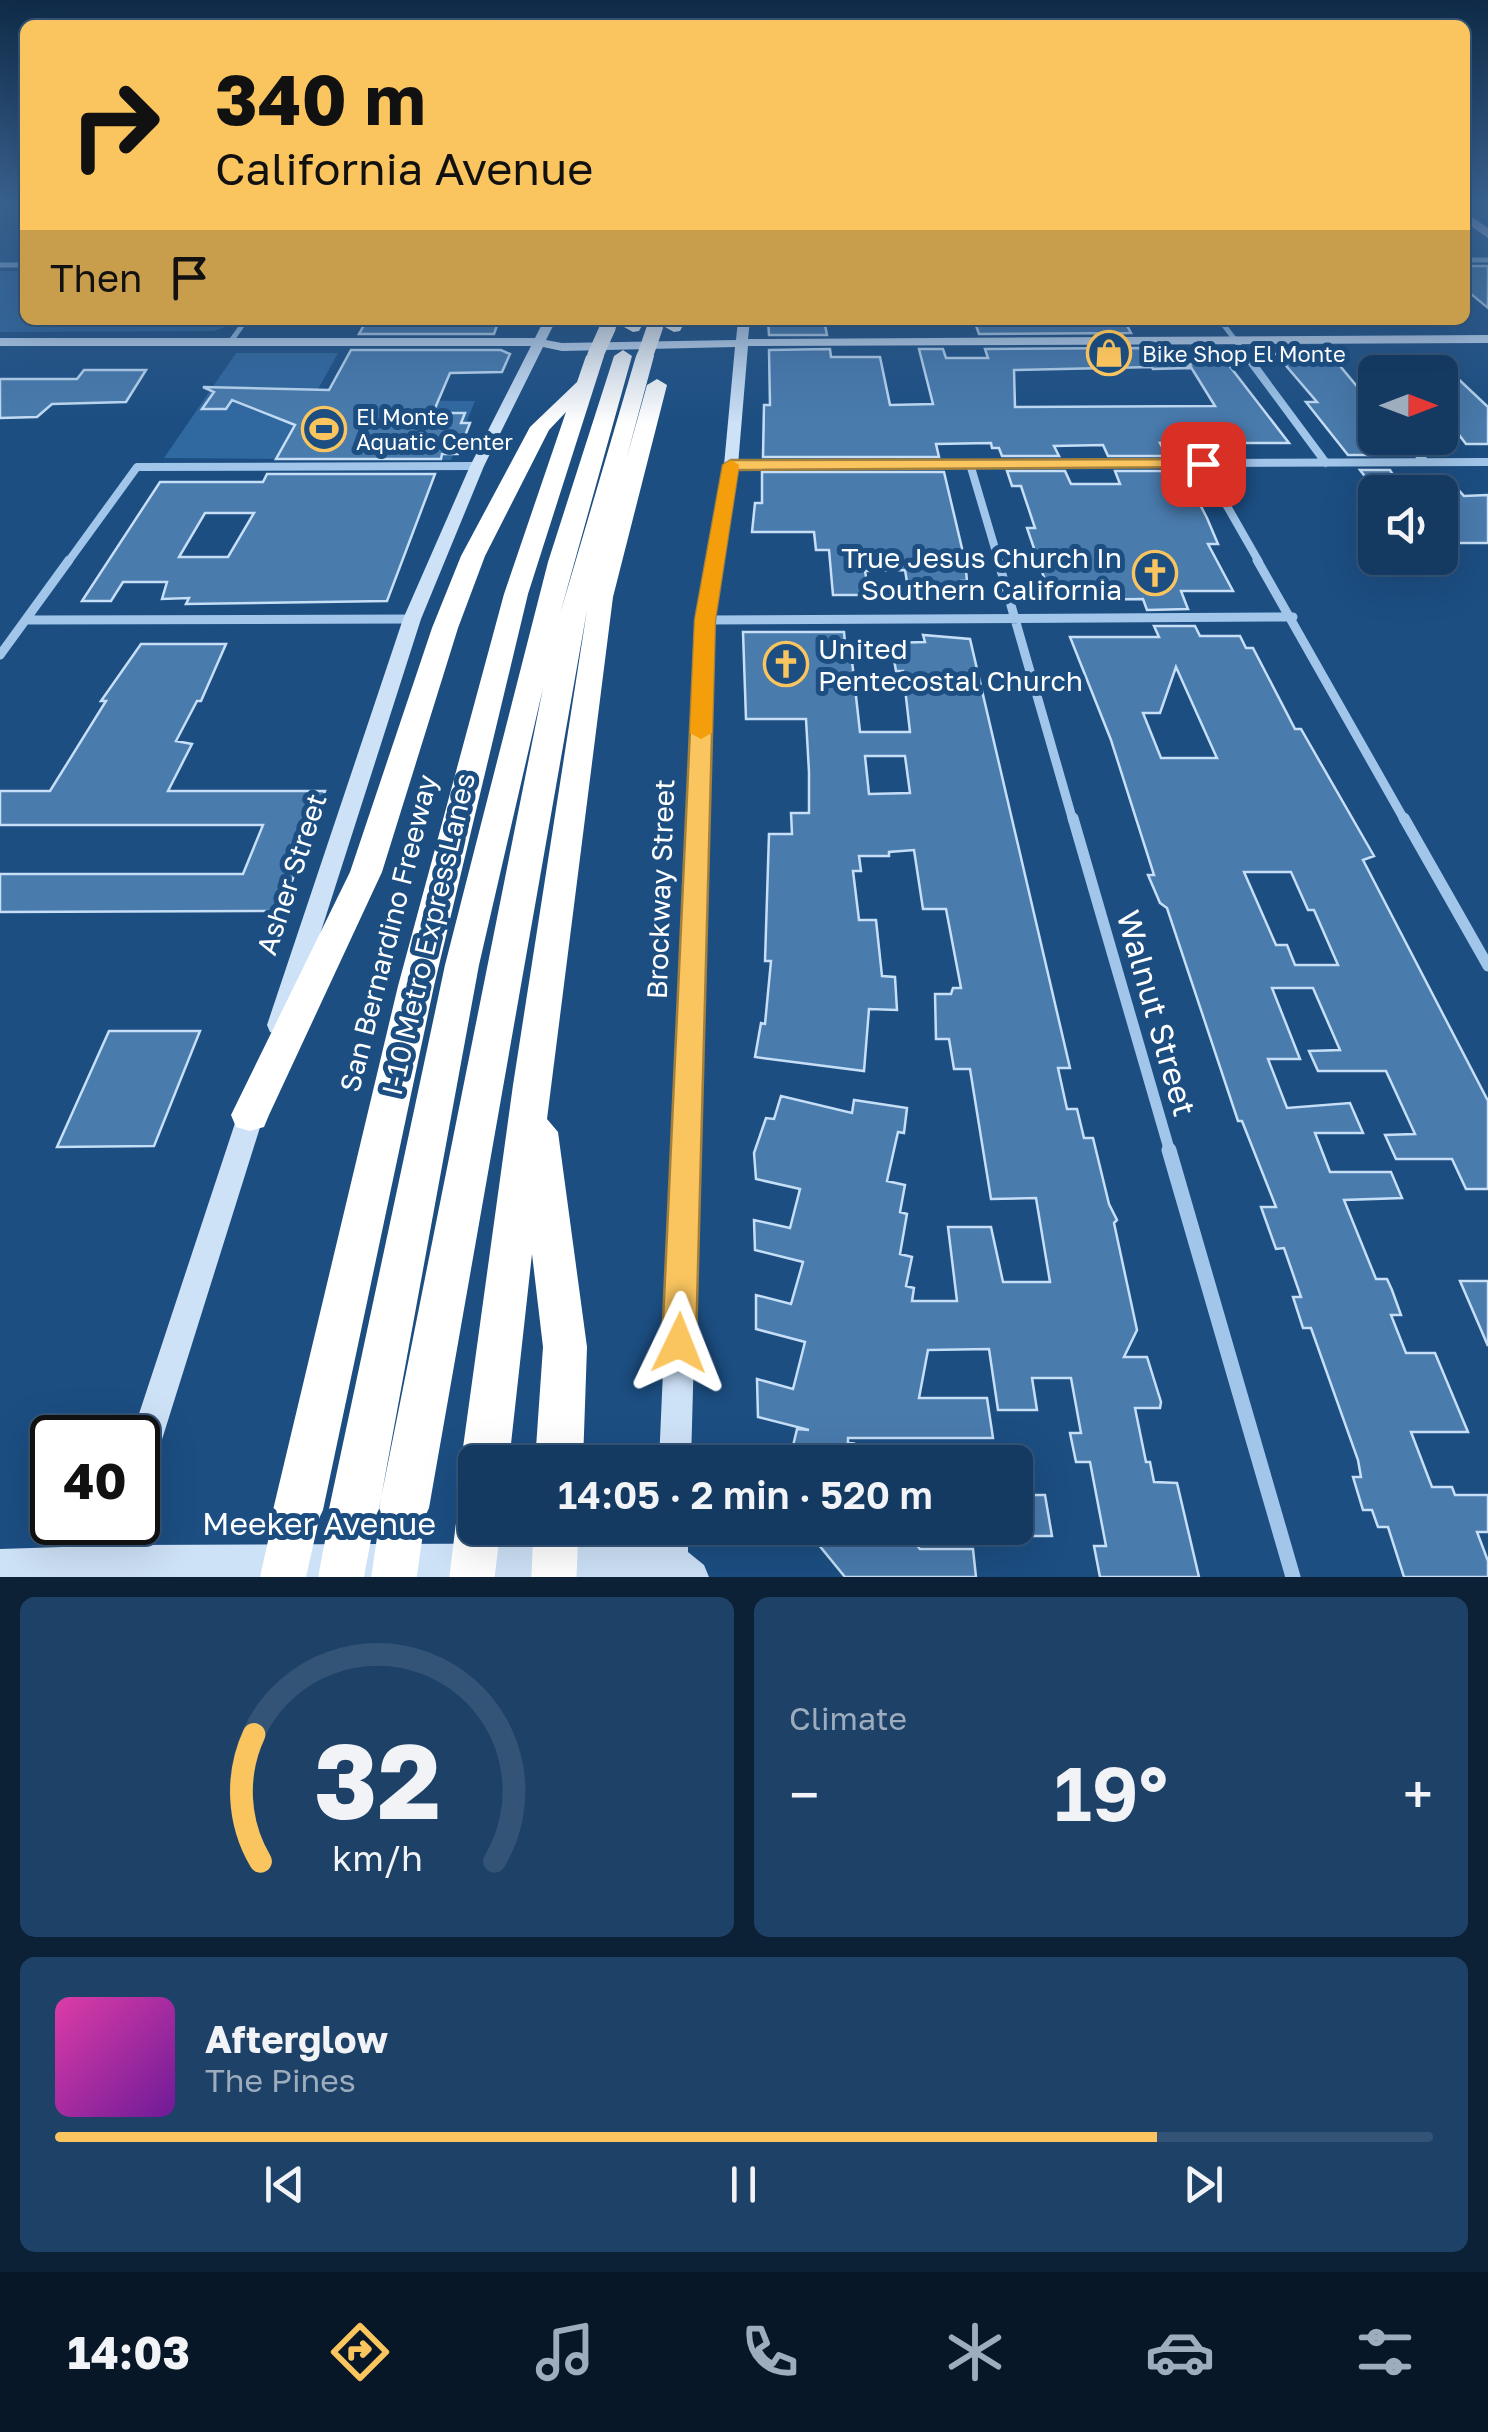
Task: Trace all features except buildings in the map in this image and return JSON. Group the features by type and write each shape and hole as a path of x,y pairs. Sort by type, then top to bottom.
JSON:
{"highway":[{"path":"488,1445 532,1084 636,338"},
{"path":"250,1114 366,872 445,628 473,556 540,427 636,338"},
{"path":"394,1577 566,638 636,338"},
{"name":"I-10 Metro ExpressLanes","path":"341,1577 462,964 560,562 636,338"},
{"name":"San Bernardino Freeway","path":"283,1577 416,986 506,631 636,338"},
{"path":"532,1084 565,1346 560,1445"},
{"path":"472,1577 476,1545"},
{"path":"554,1577 555,1545"}],"street":[{"path":"231,341 242,325"},
{"name":"Asher Street","path":"154,1415 412,619 477,466 547,325"},
{"path":"1224,325 1326,463"},
{"path":"0,342 537,342 562,346 715,346 742,331 1235,340 1488,338"},
{"name":"Brockway Street","path":"675,1445 705,620 731,465 742,331"},
{"path":"1418,455 1424,462"},
{"path":"731,465 1488,462"},
{"name":"Walnut Street","path":"970,464 1293,1577"},
{"path":"1203,464 1488,966"},
{"path":"0,654 137,467 477,466"},
{"path":"705,620 1292,617"},
{"path":"26,620 412,619"},
{"path":"103,1569 111,1545"},
{"name":"Meeker Avenue","path":"0,1566 103,1569 678,1555"}],"shaded area":[{"path":"0,277 20,277 20,325 226,325 214,331 0,332"},
{"name":"El Monte Aquatic Center","path":"236,353 338,353 312,400 475,401 451,460 164,458"}],"slow traffic":[{"path":"701,733 705,620 731,465"}],"place":[{"name":"Bike Shop El Monte","path":"1109,353"},
{"name":"El Monte Aquatic Center","path":"324,429"},
{"name":"True Jesus Church In Southern California","path":"1155,573"},
{"name":"United Pentecostal Church","path":"786,664"}],"route":[{"path":"679,1343 705,620 731,465 1203,464"}]}
